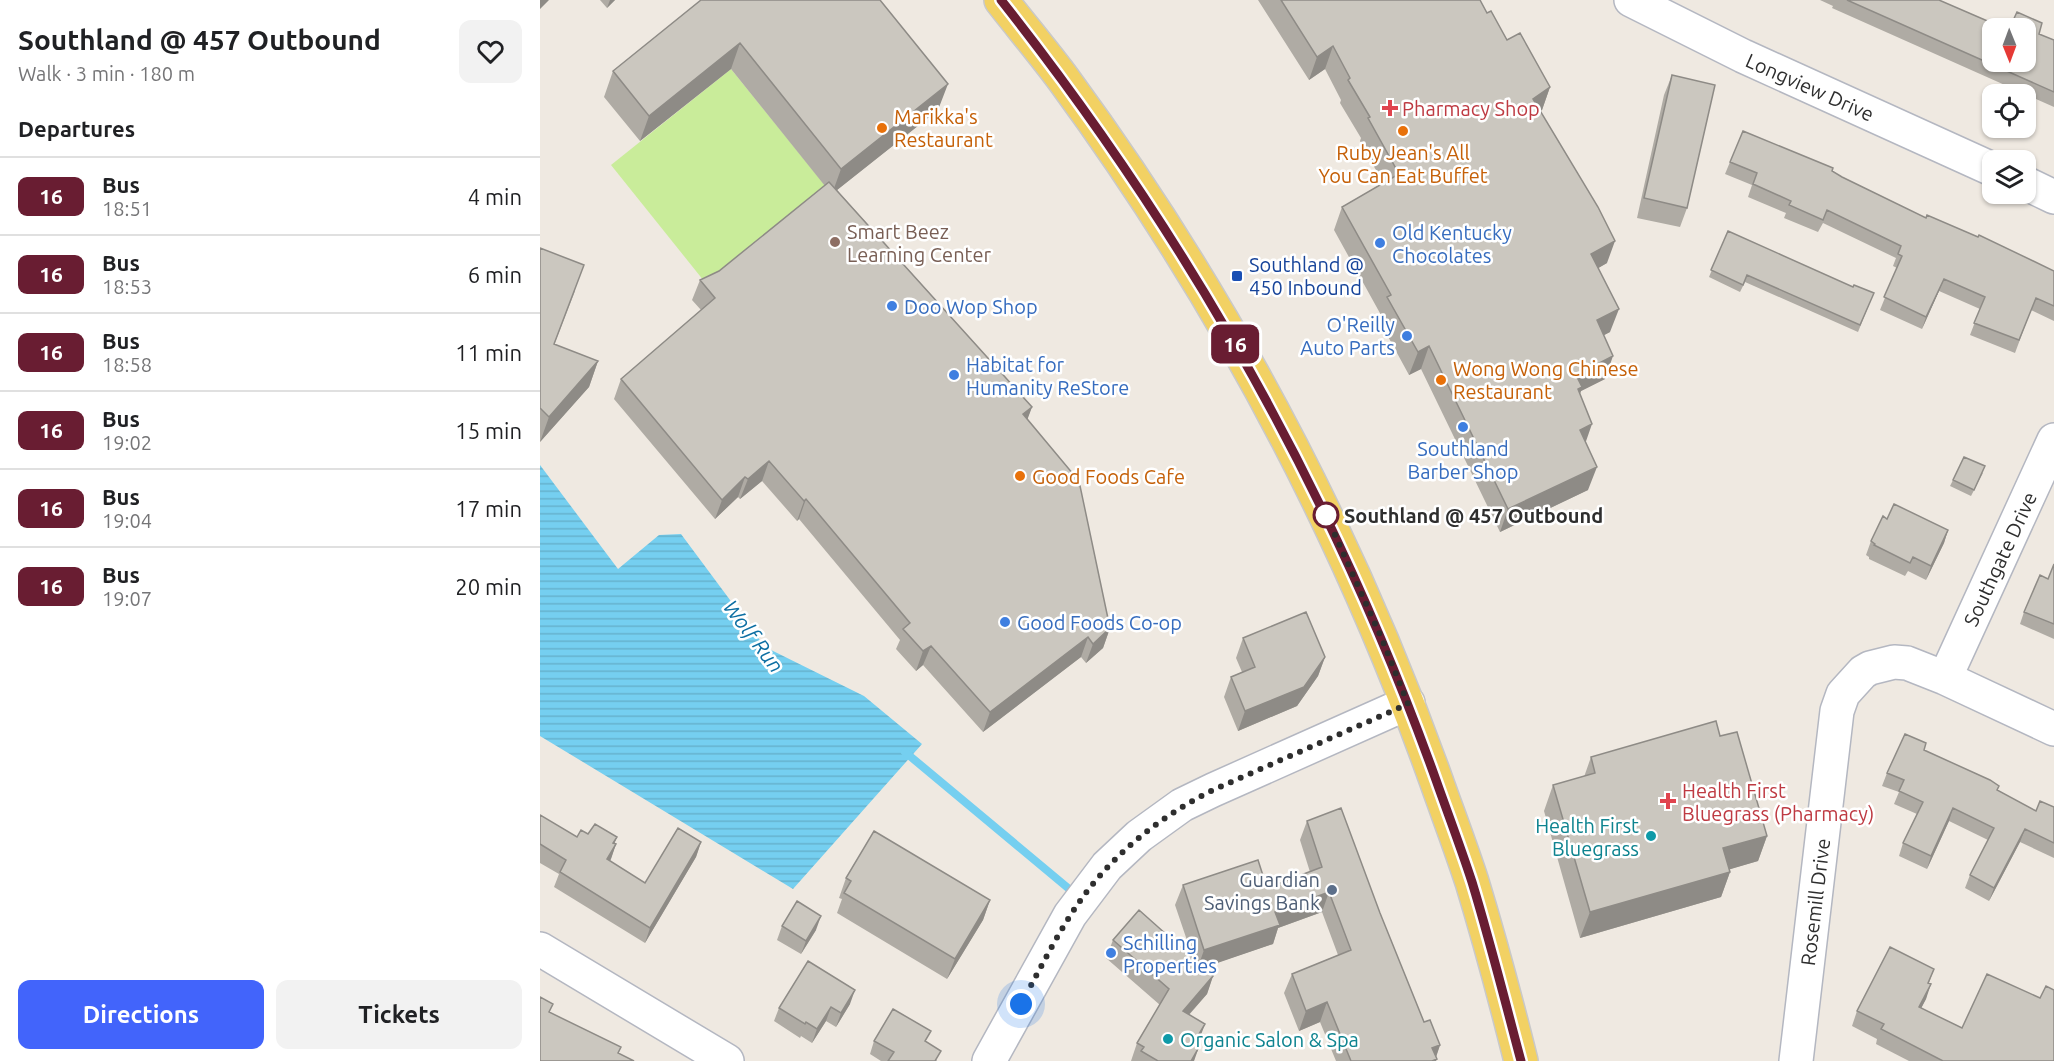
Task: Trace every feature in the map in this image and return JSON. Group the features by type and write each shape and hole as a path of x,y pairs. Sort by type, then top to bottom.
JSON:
{"main road":[{"path":"1001,0 1063,80 1142,192 1205,291 1259,384 1324,512 1382,639 1408,704 1472,882 1521,1061"}],"street":[{"name":"Longview Drive","path":"1631,0 1743,57 1982,165"},
{"path":"2036,188 2054,196"},
{"name":"Southgate Drive","path":"1945,678 2054,440"},
{"name":"Rosemill Drive","path":"1796,1061 1837,711 1843,694 1863,672 1870,668 1894,662 1907,663 1945,678 2054,729"},
{"path":"989,1061 1070,915 1107,866 1139,836 1182,805 1408,704"},
{"path":"540,949 728,1061"}],"green space":[{"path":"731,69 832,194 712,291 611,165"}],"water":[{"path":"540,465 618,569 659,535 681,534 765,647 864,696 922,744 793,889 540,736"}],"building":[{"path":"701,0 880,0 948,84 841,169 740,43 649,116 613,71"},
{"path":"1281,0 1480,0 1487,13 1491,11 1507,40 1520,33 1550,87 1533,99 1598,207 1615,241 1591,254 1619,309 1597,320 1613,356 1576,375 1582,387 1578,389 1592,424 1580,430 1597,467 1508,509 1429,346 1418,352 1387,297 1391,295 1342,207 1399,174 1348,80 1350,78 1333,46 1317,57"},
{"path":"1847,0 1939,0 1982,19 1982,60"},
{"path":"2017,12 2031,18 2014,18"},
{"path":"2036,20 2042,23 2039,34 2054,40 2054,92 2009,72 2036,72"},
{"path":"1672,75 1715,85 1687,208 1644,198"},
{"path":"1743,131 1833,168 1832,171 1842,177 1926,218 1927,215 1978,237 1979,235 2054,271 2054,306 2036,298 2019,340 1974,323 1985,297 1944,279 1926,317 1884,297 1902,256 1898,254 1901,246 1827,210 1823,220 1789,205 1791,201 1753,184 1757,173 1730,162"},
{"path":"829,182 1032,407 1023,414 1079,481 1110,628 1093,644 1088,637 990,712 931,646 923,651 903,629 910,623 806,499 804,501 769,461 748,479 745,477 722,500 621,379 715,298 700,280 719,271"},
{"path":"1728,231 1853,287 1854,285 1874,293 1860,325 1747,275 1743,285 1711,270"},
{"path":"540,248 584,265 554,344 598,361 549,417 540,408"},
{"path":"1964,457 1985,466 1974,490 1953,480"},
{"path":"1894,504 1948,530 1931,566 1913,557 1910,563 1874,545 1871,541 1883,516 1887,519"},
{"path":"2054,564 2054,624 2024,612 2040,575 2048,579"},
{"path":"1306,612 1325,657 1304,687 1245,711 1231,677 1255,667 1243,638"},
{"name":"Health First Bluegrass","path":"1716,721 1720,736 1737,732 1767,836 1723,848 1730,872 1590,912 1553,785 1595,773 1591,757"},
{"path":"1905,734 1926,743 1924,750 1990,780 1999,786 1997,790 2036,811 2040,801 2054,807 2054,843 2025,829 1994,888 1970,875 1994,828 1953,808 1931,856 1903,843 1923,802 1899,791 1904,780 1887,773"},
{"path":"1341,808 1424,1022 1430,1020 1440,1045 1432,1048 1437,1059 1432,1061 1351,1061 1327,1002 1306,1011 1292,974 1351,950 1329,892 1275,912 1280,925 1204,950 1183,885 1258,860 1267,888 1322,867 1307,821"},
{"path":"540,815 577,837 581,830 588,834 595,824 617,837 613,843 616,844 607,859 645,883 678,828 701,842 650,928 560,872 566,860 540,844"},
{"path":"874,831 990,900 955,959 844,893 851,881 846,878"},
{"path":"797,901 821,916 806,941 782,926"},
{"path":"1139,910 1213,976 1183,1011 1205,1024 1193,1044 1199,1047 1191,1061 1158,1061 1141,1051 1144,1047 1137,1043 1169,989 1113,940"},
{"path":"1890,947 1934,969 1928,983 1931,984 1919,1007 1962,1028 1987,974 2040,998 2046,986 2054,990 2054,1061 1943,1061 1881,1029 1884,1024 1857,1011"},
{"path":"808,961 855,990 841,1013 831,1007 817,1029 779,1008"},
{"path":"540,997 553,1004 549,1012 621,1047 618,1053 634,1061 540,1061"},
{"path":"893,1009 931,1031 925,1041 941,1051 935,1061 888,1061 894,1052 874,1041"}],"waterway":[{"name":"Wolf Run","path":"905,752 1068,888"}],"bus line":[{"name":"16","path":"1001,0 1063,80 1142,192 1205,291 1259,384 1310,482 1382,639 1408,704 1472,882 1521,1061"}],"place":[{"name":"Pharmacy Shop","path":"1390,108"},
{"name":"Marikka's Restaurant","path":"882,128"},
{"name":"Ruby Jean's All You Can Eat Buffet","path":"1403,131"},
{"name":"Smart Beez Learning Center","path":"835,242"},
{"name":"Old Kentucky Chocolates","path":"1380,243"},
{"name":"Southland @ 450 Inbound","path":"1237,276"},
{"name":"Doo Wop Shop","path":"892,306"},
{"name":"O'Reilly Auto Parts","path":"1407,336"},
{"name":"Habitat for Humanity ReStore","path":"954,375"},
{"name":"Wong Wong Chinese Restaurant","path":"1441,380"},
{"name":"Southland Barber Shop","path":"1463,427"},
{"name":"Good Foods Cafe","path":"1020,476"},
{"name":"Southland @ 457 Outbound","path":"1326,515"},
{"name":"Good Foods Co-op","path":"1005,622"},
{"name":"Health First Bluegrass (Pharmacy)","path":"1668,801"},
{"name":"Health First Bluegrass","path":"1651,836"},
{"name":"Guardian Savings Bank","path":"1332,890"},
{"name":"Schilling Properties","path":"1111,953"},
{"name":"Organic Salon & Spa","path":"1168,1039"}],"route":[{"path":"1021,1004 1070,915 1107,866 1139,836 1182,805 1408,704 1382,639 1326,515"}]}
